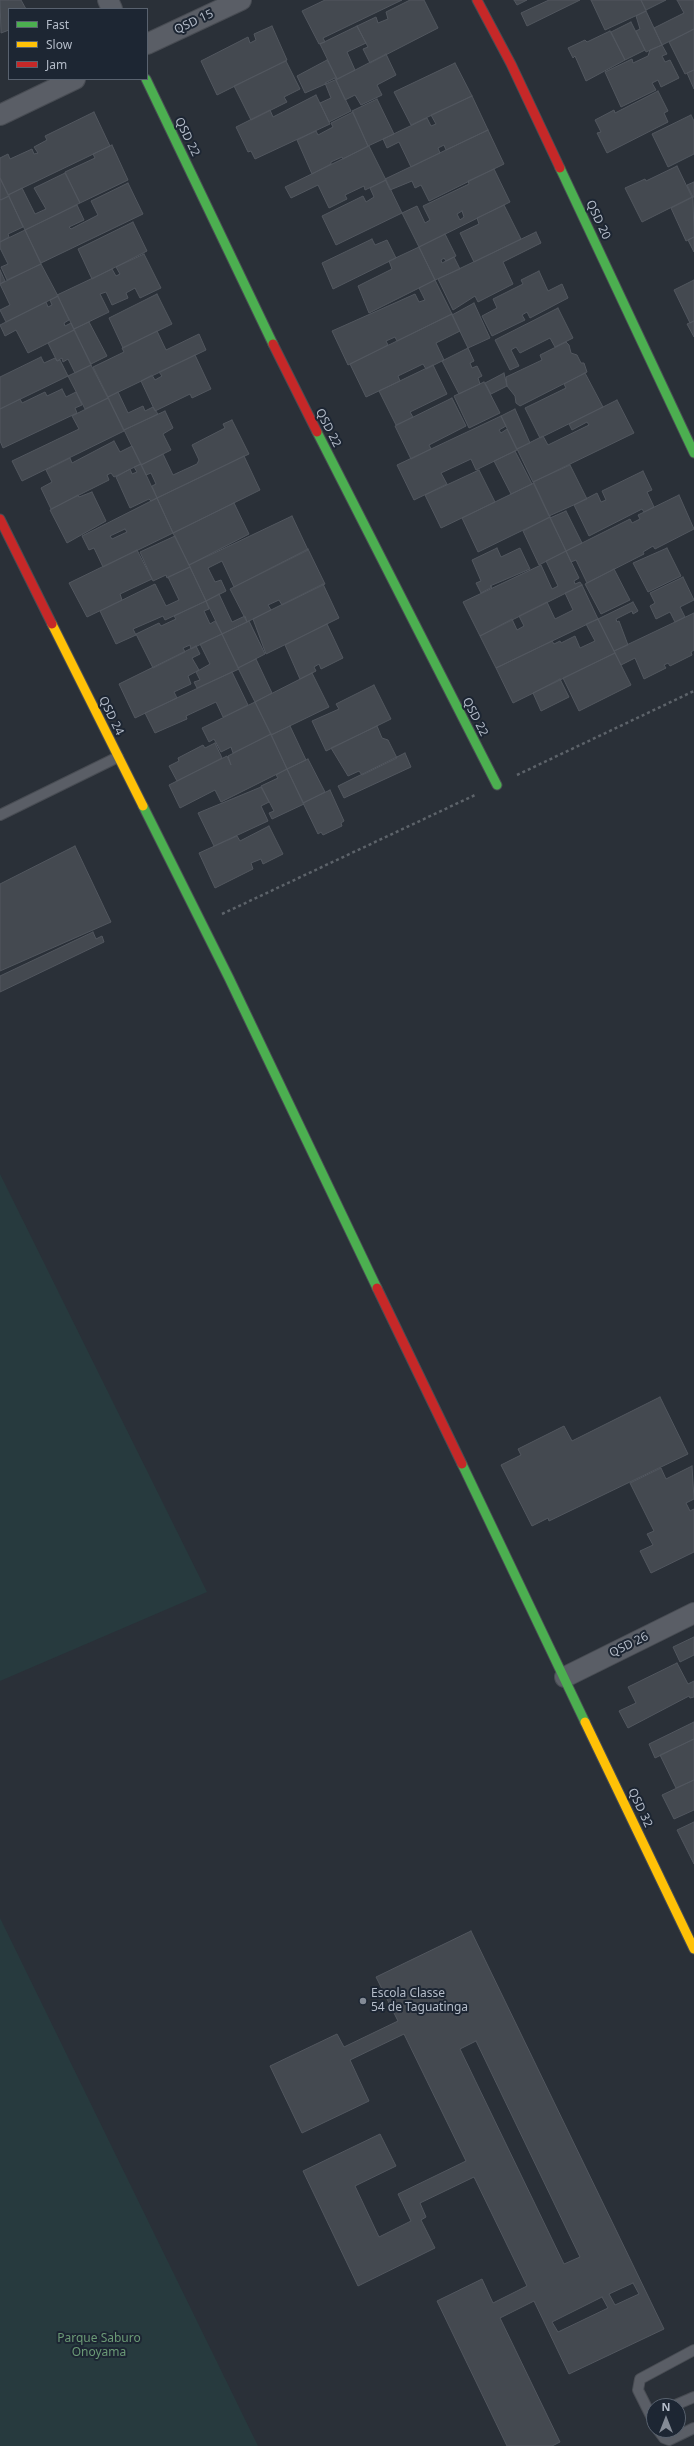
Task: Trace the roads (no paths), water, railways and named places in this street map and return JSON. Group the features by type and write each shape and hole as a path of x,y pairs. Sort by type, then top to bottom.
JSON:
{"street":[{"name":"QSD 15","path":"148,44 241,0"},
{"name":"QSD 20","path":"478,0 514,71 694,453"},
{"path":"0,115 73,80"},
{"name":"QSD 22","path":"146,80 287,373 496,785"},
{"name":"QSD 24","path":"0,519 200,924"},
{"name":"QSD 32","path":"200,924 232,985 565,1677 694,1949"},
{"name":"QSD 26","path":"565,1677 694,1613"}],"lane":[{"path":"0,815 118,757"},
{"path":"646,2404 638,2390 640,2379 694,2350"},
{"path":"664,2438 669,2440 673,2438"}],"place":[{"name":"Escola Classe 54 de Taguatinga","path":"363,2001"}],"park label":[{"name":"Parque Saburo Onoyama","path":"99,2346"}]}
